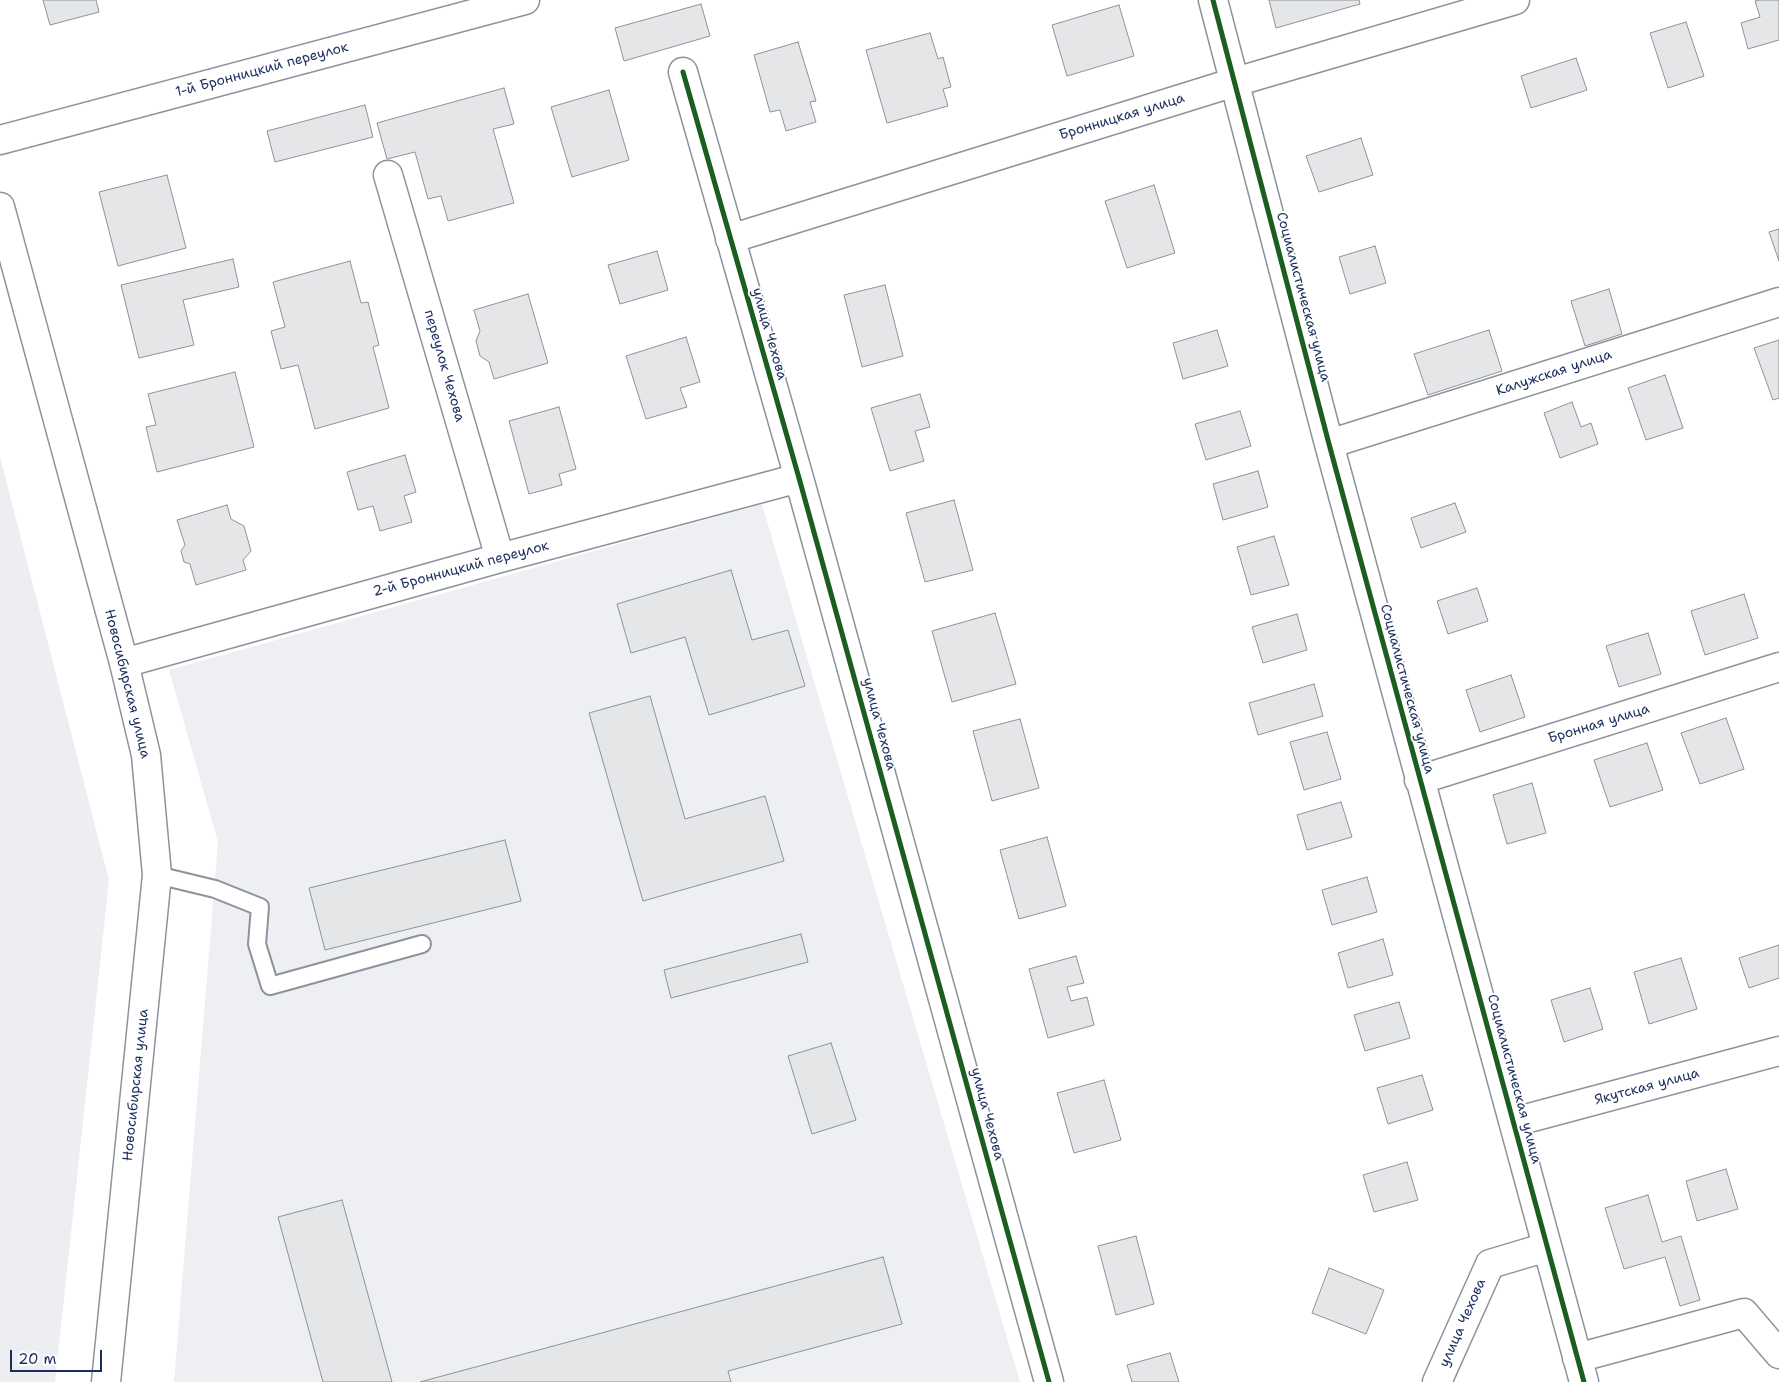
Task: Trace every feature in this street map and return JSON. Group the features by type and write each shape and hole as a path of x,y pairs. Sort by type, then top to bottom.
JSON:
{"street":[{"name":"1-й Бронницкий переулок","path":"0,140 525,0"},
{"name":"Социалистическая улица","path":"1213,0 1329,444 1580,1370"},
{"name":"Бронницкая улица","path":"730,239 1235,82 1515,0"},
{"name":"улица Чехова","path":"682,72 799,478 1049,1382"},
{"name":"переулок Чехова","path":"388,175 500,558"},
{"name":"Новосибирская улица","path":"0,207 124,663 146,755 157,875 106,1382"},
{"name":"Калужская улица","path":"1329,444 1779,302"},
{"name":"2-й Бронницкий переулок","path":"124,663 500,558 799,478"},
{"name":"Бронная улица","path":"1420,780 1779,668"},
{"name":"Якутская улица","path":"1514,1122 1779,1051"},
{"name":"улица Чехова","path":"1436,1382 1490,1264 1547,1247"},
{"path":"1580,1370 1744,1313 1779,1354"}],"lane":[{"path":"157,875 215,889 260,907 257,944 270,986 422,944"}],"shaded area":[{"path":"0,457 109,880 55,1382 0,1382"},
{"path":"762,504 1020,1382 174,1382 218,842 169,670"}],"building":[{"path":"43,0 96,0 99,12 50,25"},
{"path":"1269,0 1359,0 1360,4 1276,28"},
{"path":"1779,0 1779,40 1748,49 1741,23 1760,17 1755,1"},
{"path":"701,4 710,36 624,61 615,28"},
{"path":"1119,5 1134,56 1067,76 1052,25"},
{"path":"1686,22 1704,76 1668,88 1650,33"},
{"path":"930,33 938,59 943,57 951,87 943,89 948,106 887,123 866,50"},
{"path":"798,42 816,101 810,102 816,122 786,131 780,110 770,112 754,55"},
{"path":"1576,58 1587,90 1531,108 1521,76"},
{"path":"504,88 514,124 493,129 514,203 448,221 441,196 428,199 415,152 387,159 377,123"},
{"path":"609,90 629,160 572,177 551,107"},
{"path":"365,105 373,137 275,162 267,131"},
{"path":"1361,138 1373,175 1319,192 1306,156"},
{"path":"167,175 186,248 118,266 99,192"},
{"path":"1154,185 1175,253 1127,268 1105,201"},
{"path":"1779,229 1779,261 1769,232"},
{"path":"1375,246 1386,283 1350,294 1339,257"},
{"path":"657,251 668,290 620,304 608,265"},
{"path":"233,259 239,287 183,300 194,345 139,358 121,285"},
{"path":"350,261 361,303 368,302 379,345 373,347 389,408 315,429 298,365 281,369 271,331 285,327 273,282"},
{"path":"885,285 903,356 862,367 844,295"},
{"path":"1609,289 1622,334 1585,346 1571,301"},
{"path":"528,294 548,363 494,379 489,362 480,356 476,341 480,331 474,310"},
{"path":"1217,330 1228,366 1183,379 1173,343"},
{"path":"1489,330 1502,371 1428,395 1414,354"},
{"path":"686,337 700,382 680,388 687,407 646,419 626,356"},
{"path":"1779,340 1779,398 1773,400 1754,348"},
{"path":"235,372 254,447 157,472 146,427 156,425 148,394"},
{"path":"1665,375 1683,428 1646,440 1628,388"},
{"path":"920,394 930,427 915,431 924,461 890,471 871,408"},
{"path":"1572,402 1581,427 1591,423 1598,444 1560,458 1544,413"},
{"path":"559,407 576,469 559,474 562,485 529,494 509,421"},
{"path":"1240,411 1251,446 1206,460 1195,424"},
{"path":"405,455 416,492 404,496 412,522 380,531 373,506 358,510 347,472"},
{"path":"1258,471 1268,507 1223,520 1213,484"},
{"path":"954,500 973,570 925,582 906,513"},
{"path":"1455,503 1466,532 1421,548 1411,518"},
{"path":"227,505 231,519 244,526 251,551 243,560 246,570 196,585 190,564 184,562 181,551 185,545 177,520"},
{"path":"1274,536 1289,585 1251,595 1237,547"},
{"path":"731,570 752,640 788,630 805,686 709,715 685,637 631,653 617,604"},
{"path":"1477,588 1488,621 1448,634 1437,601"},
{"path":"1744,594 1758,638 1705,655 1691,611"},
{"path":"995,613 1016,684 952,702 932,631"},
{"path":"1297,614 1307,650 1263,663 1252,627"},
{"path":"1648,633 1661,674 1619,687 1606,646"},
{"path":"1511,675 1525,717 1480,732 1466,690"},
{"path":"1314,684 1323,716 1258,735 1249,703"},
{"path":"650,696 685,819 765,796 784,861 643,901 589,713"},
{"path":"1726,718 1744,769 1700,784 1681,733"},
{"path":"1020,719 1039,788 992,801 973,731"},
{"path":"1327,732 1341,779 1304,790 1290,742"},
{"path":"1647,743 1663,790 1610,807 1594,760"},
{"path":"1532,783 1546,833 1507,844 1493,795"},
{"path":"1341,802 1352,837 1307,850 1297,815"},
{"path":"1047,837 1066,906 1019,919 1000,850"},
{"path":"505,840 521,901 325,950 309,888"},
{"path":"1367,877 1377,912 1332,925 1322,890"},
{"path":"801,934 808,962 671,998 664,970"},
{"path":"1383,939 1393,975 1348,988 1338,953"},
{"path":"1779,945 1779,978 1749,988 1739,958"},
{"path":"1076,956 1084,983 1067,987 1071,1001 1087,997 1094,1025 1048,1038 1029,969"},
{"path":"1681,958 1697,1009 1649,1024 1634,972"},
{"path":"1590,988 1603,1029 1564,1042 1551,1000"},
{"path":"1399,1002 1410,1038 1365,1051 1354,1015"},
{"path":"831,1043 856,1120 812,1134 788,1056"},
{"path":"1422,1075 1433,1110 1388,1124 1377,1088"},
{"path":"1104,1080 1121,1140 1074,1153 1057,1093"},
{"path":"1407,1162 1418,1200 1374,1212 1363,1175"},
{"path":"1726,1169 1738,1209 1697,1221 1686,1181"},
{"path":"1648,1195 1662,1242 1681,1236 1700,1300 1680,1306 1665,1257 1624,1269 1605,1208"},
{"path":"342,1200 392,1382 323,1382 278,1217"},
{"path":"1136,1236 1154,1304 1116,1315 1098,1246"},
{"path":"883,1257 902,1324 728,1371 731,1382 420,1382"},
{"path":"1329,1268 1384,1290 1366,1334 1312,1313"},
{"path":"1170,1353 1179,1382 1132,1382 1127,1365"}],"cycle path":[{"path":"1213,0 1329,444 1584,1382"},
{"path":"683,72 799,478 1049,1382"}]}
